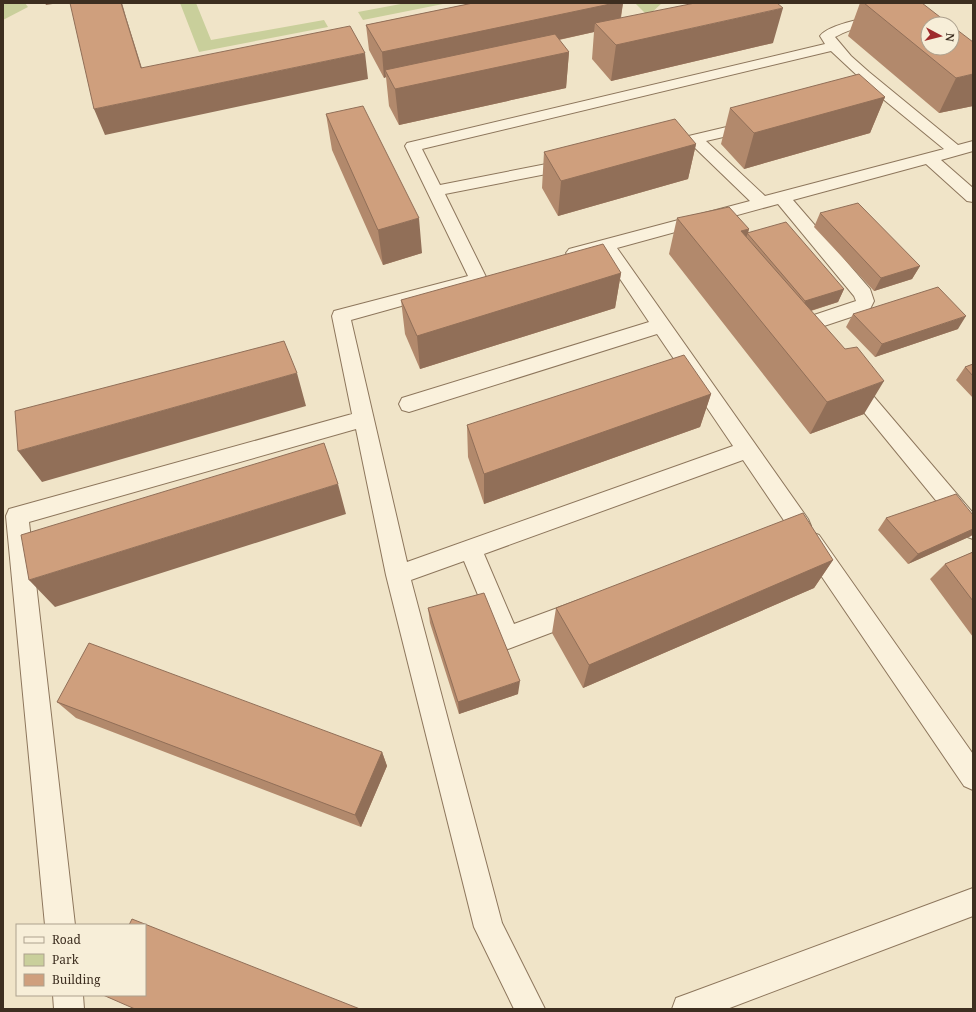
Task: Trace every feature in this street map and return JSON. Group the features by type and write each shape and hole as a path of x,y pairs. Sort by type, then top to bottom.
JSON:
{"street":[{"path":"920,31 907,21 893,18 881,18 831,33 827,36 828,41 848,61 956,151"},
{"path":"530,1009 489,926 398,575 341,316 485,277 435,191 413,146 834,46"},
{"path":"842,105 887,94"},
{"path":"650,148 696,140 765,123"},
{"path":"696,140 762,203"},
{"path":"561,257 606,245 717,222 762,203 973,146"},
{"path":"929,158 973,197"},
{"path":"435,191 589,160"},
{"path":"782,198 863,294 865,301 862,306 803,326"},
{"path":"606,245 973,776"},
{"path":"408,404 662,325"},
{"path":"838,368 973,529"},
{"path":"60,924 17,516 364,419"},
{"path":"398,575 747,450"},
{"path":"763,540 800,526"},
{"path":"470,549 508,638 603,602"},
{"path":"687,1009 973,902"},
{"path":"68,996 69,1009"}],"green space":[{"path":"3,3 25,3 28,7 3,20"},
{"path":"180,3 196,3 211,40 324,20 328,27 199,52"},
{"path":"406,3 448,3 363,20 358,12"},
{"path":"635,3 662,3 648,16"}],"building":[{"path":"70,3 121,3 141,68 350,26 365,53 94,109"},
{"path":"473,3 615,3 382,52 366,25"},
{"path":"695,3 777,3 783,8 616,45 595,23"},
{"path":"864,3 922,3 939,16 920,16 920,49"},
{"path":"960,32 973,42 973,74 956,78 929,56 960,56"},
{"path":"555,34 569,52 395,89 385,70"},
{"path":"859,74 885,97 754,133 730,108"},
{"path":"363,106 419,218 378,230 326,114"},
{"path":"675,119 696,144 561,181 544,152"},
{"path":"858,203 920,266 881,278 820,213"},
{"path":"729,207 749,229 741,231 845,349 857,347 884,381 827,402 677,218"},
{"path":"786,222 844,289 805,301 747,233"},
{"path":"603,244 621,273 417,336 401,300"},
{"path":"938,287 966,316 882,344 853,314"},
{"path":"284,341 297,373 18,451 15,411"},
{"path":"684,355 711,394 484,474 467,425"},
{"path":"973,364 973,376 965,367"},
{"path":"324,443 338,484 29,580 21,535"},
{"path":"956,494 973,515 973,529 918,554 886,518"},
{"path":"803,513 833,560 589,665 556,608"},
{"path":"973,552 973,601 945,564"},
{"path":"484,593 520,681 458,702 428,608"},
{"path":"89,643 382,752 355,815 57,702"},
{"path":"132,919 145,924 130,924"},
{"path":"146,925 360,1009 135,1009 105,996 146,996"}]}
